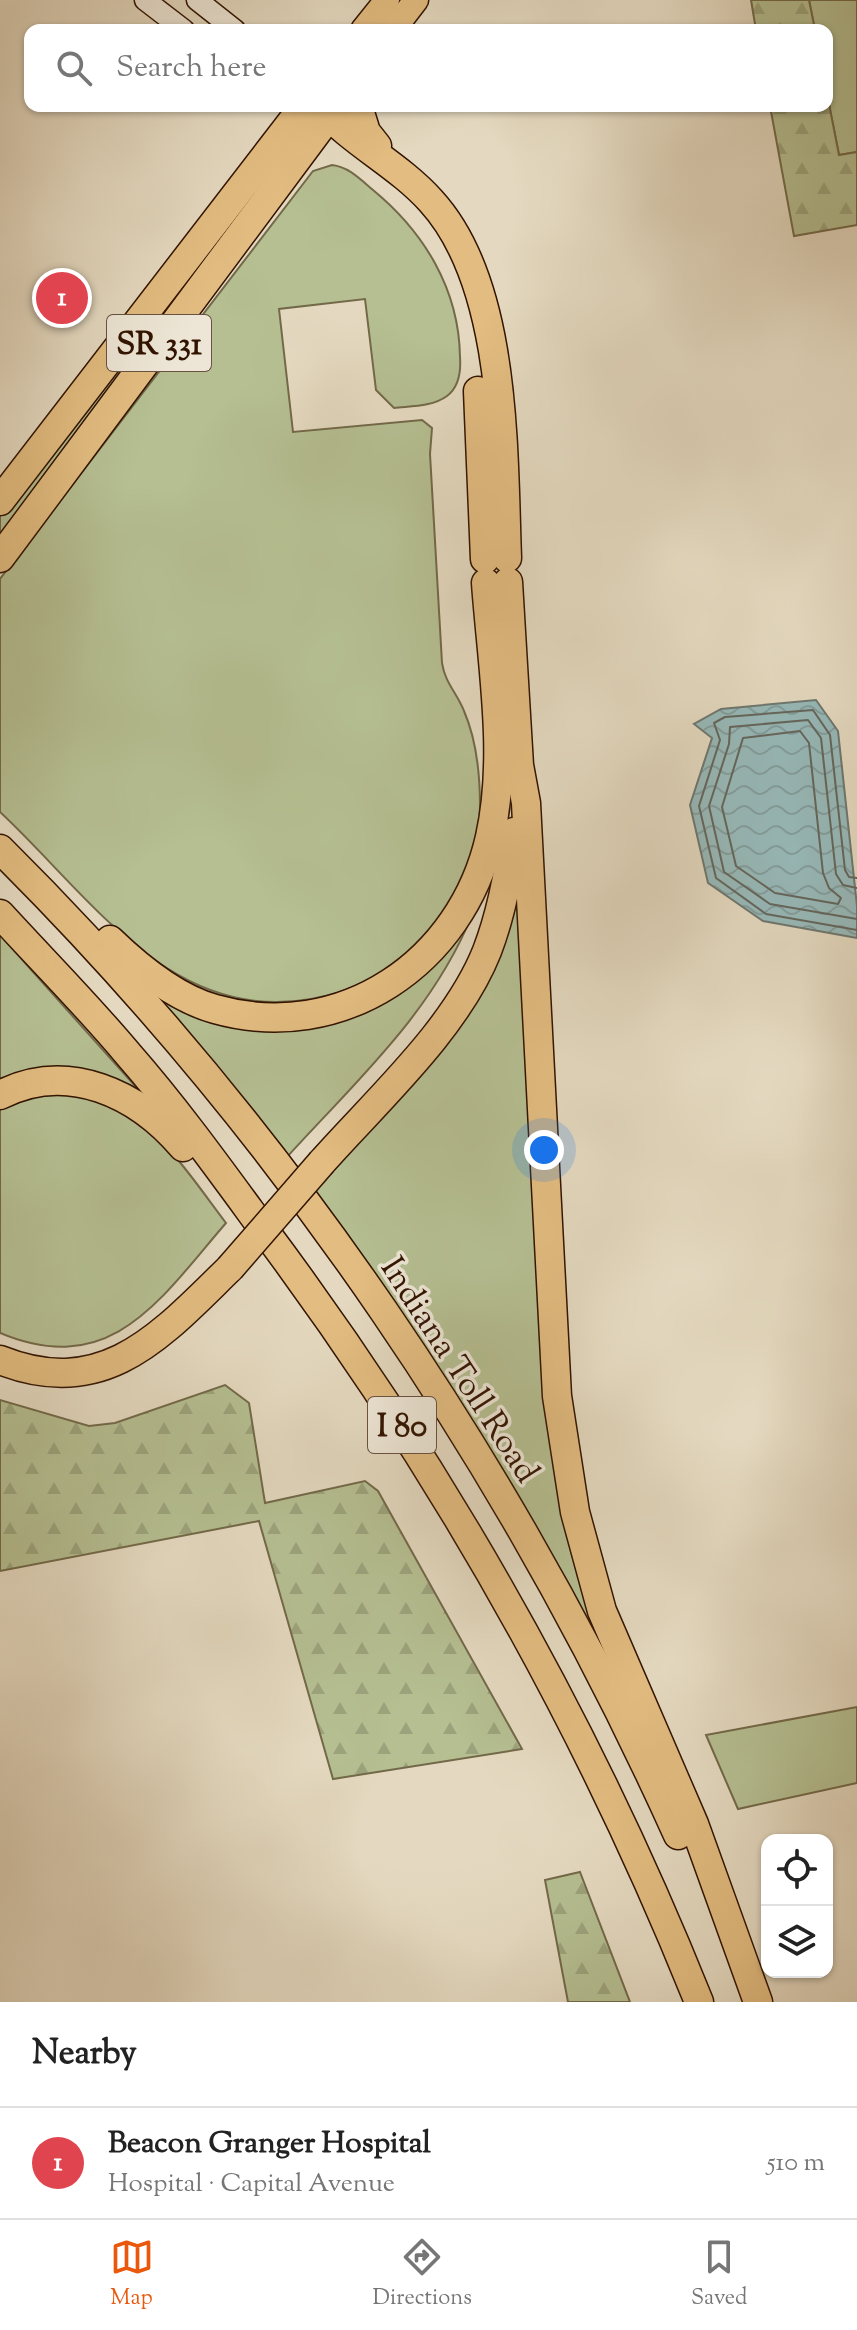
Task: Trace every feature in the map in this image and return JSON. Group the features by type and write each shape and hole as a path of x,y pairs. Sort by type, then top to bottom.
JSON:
{"highway":[{"path":"313,112 398,171"},
{"path":"313,112 418,211 441,241 458,274 475,344 497,570"},
{"name":"SR 331","path":"0,501 313,112"},
{"name":"SR 331","path":"0,558 313,112"},
{"path":"0,1360 33,1371 67,1373 118,1362 153,1342 317,1156 436,1033 486,953 509,874 509,774 497,570 492,343 479,287 465,250 443,215 398,171 366,132 360,112"},
{"path":"0,832 132,962 170,988 213,1009 254,1016 299,1016 346,1006 386,986 421,962 451,930 475,885 509,774"},
{"path":"509,774 526,803 557,1396 569,1485 602,1611 694,1824 758,2002"},
{"name":"Indiana Toll Road","path":"0,849 109,962 190,1056 344,1256 428,1379 536,1554 620,1709 691,1862 748,2002"},
{"name":"I 80","path":"0,914 171,1106 344,1337 431,1471 514,1611 605,1788 699,2002"},
{"path":"0,1095 46,1082 91,1083 128,1098 166,1127 290,1280 344,1337"},
{"path":"0,1346 49,1361 114,1351 144,1333 225,1260"}],"main road":[{"path":"368,24 387,0"},
{"path":"398,24 416,0"}],"street":[{"path":"145,0 176,24"},
{"path":"197,0 227,24"}],"green space":[{"path":"751,0 809,0 814,24 755,24"},
{"path":"809,0 857,0 857,152 839,155 831,112 833,112 833,24 814,24"},
{"path":"771,112 831,112 839,155 857,152 857,225 794,236"},
{"path":"332,165 354,174 391,206 423,243 453,308 458,332 459,373 454,388 441,400 394,408 376,390 365,299 279,309 293,432 422,420 432,428 430,454 442,663 464,711 475,746 479,827 468,868 449,905 397,962 374,977 337,993 311,999 261,1002 216,992 175,973 137,946 101,915 0,812 0,579 313,171"},
{"path":"145,328 153,334 0,541 0,514"},
{"path":"520,881 550,1381 619,1678 475,1428 397,1308 314,1190 449,1035"},
{"path":"472,915 456,950 415,1014 366,1073 287,1157 141,979 169,994 322,1017"},
{"path":"0,935 145,1097 0,1087"},
{"path":"60,1094 115,1108 137,1121 175,1157 226,1223 179,1278 131,1324 104,1339 73,1346 39,1345 0,1333 0,1109 33,1097"},
{"path":"225,1385 249,1403 265,1503 365,1481 378,1491 522,1749 333,1779 259,1521 0,1571 0,1400 89,1426 115,1423"},
{"path":"857,1707 857,1783 738,1809 706,1735"},
{"path":"580,1872 630,2002 568,2002 545,1880"}],"water":[{"path":"816,700 838,731 857,906 857,938 763,921 708,883 690,805 712,738 694,724 721,709"}],"place":[{"name":"Beacon Granger Hospital","path":"62,298"}]}
